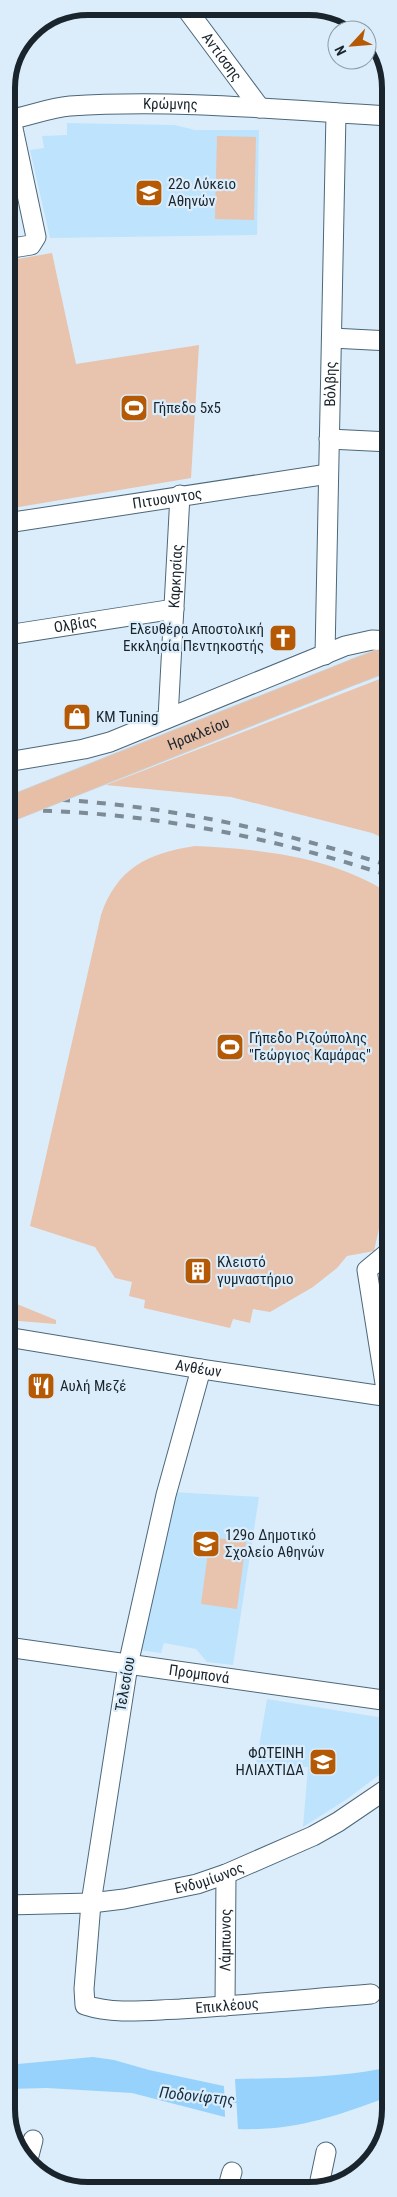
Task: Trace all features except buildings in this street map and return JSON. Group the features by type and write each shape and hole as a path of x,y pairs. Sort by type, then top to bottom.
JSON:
{"main road":[{"name":"Ηρακλείου","path":"15,807 382,661"}],"street":[{"name":"Αντίσσης","path":"191,15 260,108"},
{"path":"204,32 205,15"},
{"name":"Κρώμνης","path":"15,118 49,108 71,106 173,104 382,116"},
{"name":"Βόλβης","path":"325,655 336,113"},
{"path":"15,146 36,236 31,245 15,248"},
{"path":"332,338 382,341"},
{"path":"329,439 382,442"},
{"name":"Πιτυουντος","path":"15,522 328,474"},
{"name":"Καρκησίας","path":"168,718 180,495"},
{"name":"Ολβίας","path":"15,634 174,609"},
{"name":"Ηρακλείου","path":"15,761 84,749 110,742 345,646 372,640 382,641"},
{"path":"382,1258 367,1270 382,1356"},
{"name":"Ανθέων","path":"15,1338 201,1369 382,1395"},
{"name":"Τελεσίου","path":"85,2005 84,1989 91,1903 128,1664 166,1496 201,1369"},
{"name":"Προμπονά","path":"15,1648 382,1701"},
{"name":"Ενδυμίωνος","path":"15,1905 91,1903 197,1884 226,1874 313,1836 338,1822 382,1792"},
{"name":"Λάμπωνος","path":"226,1874 226,2006"},
{"name":"Επικλέους","path":"85,2005 100,2010 226,2006 371,1994"},
{"path":"29,2152 32,2140"},
{"path":"320,2181 326,2152"}],"shaded area":[{"name":"22ο Λύκειο Αθηνών","path":"67,123 175,125 195,130 259,130 257,235 50,238 30,150 44,148 42,136 67,135"},
{"path":"217,136 256,137 254,220 215,219"},
{"path":"52,253 76,364 199,345 191,478 15,508 15,259"},
{"path":"382,678 382,837 372,833 231,797 106,785"},
{"name":"Γήπεδο Ριζούπολης \"Γεώργιος Καμάρας\"","path":"195,846 296,857 345,871 382,889 382,1215 374,1251 347,1256 337,1268 313,1287 270,1312 253,1309 250,1323 233,1319 230,1328 144,1308 145,1300 129,1296 132,1282 115,1278 95,1247 30,1226 101,915 116,885 125,874 149,859 178,849"},
{"path":"15,1303 56,1320 56,1324 15,1321"},
{"name":"129ο Δημοτικό Σχολείο Αθηνών","path":"172,1492 259,1497 233,1665 207,1662 196,1649 164,1643 161,1653 139,1650"},
{"path":"210,1537 246,1542 237,1609 201,1604"},
{"name":"ΦΩΤΕΙΝΗ ΗΛΙΑΧΤΙΔΑ","path":"267,1699 382,1718 382,1773 347,1799 303,1827 308,1767 255,1770"}],"water":[{"path":"93,2057 114,2060 149,2070 224,2086 225,2117 132,2093 47,2088 15,2089 15,2064"},
{"path":"380,2069 382,2099 330,2117 295,2125 277,2128 238,2129 235,2079 290,2078"}],"waterway":[{"name":"Ποδονίφτης","path":"218,2098 243,2101"}],"railway":[{"path":"15,798 105,803 201,817 296,839 382,864"},
{"path":"15,810 105,815 201,828 296,848 382,873"}],"place":[{"name":"22ο Λύκειο Αθηνών","path":"149,193"},
{"name":"Γήπεδο 5x5","path":"134,408"},
{"name":"Ελευθέρα Αποστολική Εκκλησία Πεντηκοστής","path":"283,638"},
{"name":"KM Tuning","path":"77,717"},
{"name":"Γήπεδο Ριζούπολης \"Γεώργιος Καμάρας\"","path":"230,1047"},
{"name":"Κλειστό γυμναστήριο","path":"198,1271"},
{"name":"Αυλή Μεζέ","path":"41,1386"},
{"name":"129ο Δημοτικό Σχολείο Αθηνών","path":"206,1544"},
{"name":"ΦΩΤΕΙΝΗ ΗΛΙΑΧΤΙΔΑ","path":"323,1762"}]}
